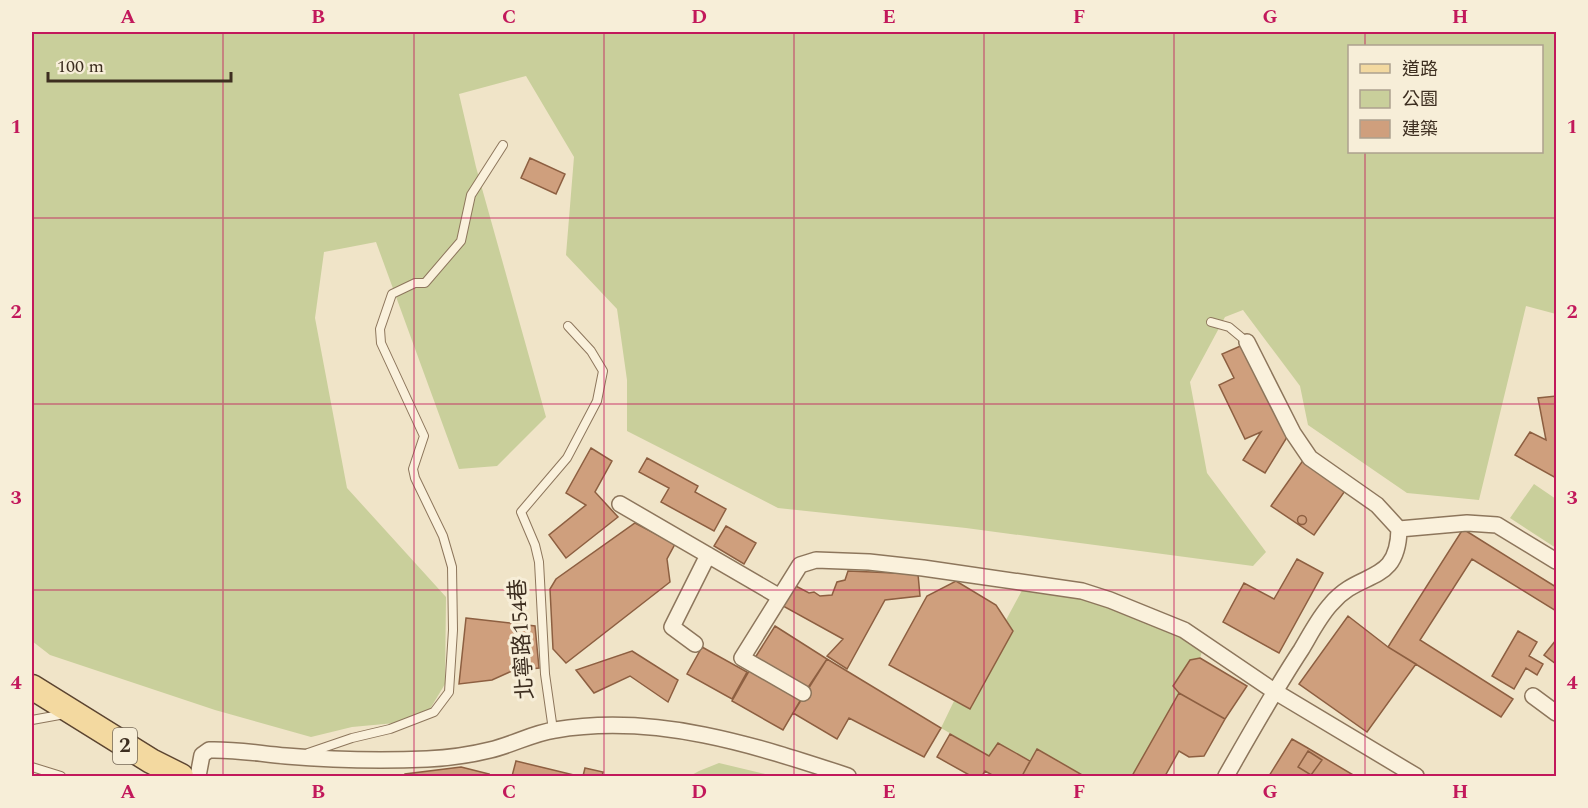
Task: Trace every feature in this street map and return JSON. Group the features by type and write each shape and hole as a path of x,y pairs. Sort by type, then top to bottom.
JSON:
{"main road":[{"name":"2","path":"32,687 70,713 181,777"}],"street":[{"path":"1226,777 1274,691 1329,605 1345,589 1385,570 1395,558 1399,543 1399,529 1377,505 1310,458 1293,433 1247,342"},
{"path":"620,504 780,597"},
{"path":"1399,529 1467,523 1497,525 1557,561"},
{"path":"695,644 672,627 708,555"},
{"path":"803,693 742,658 800,565 816,560 869,562 923,568 1082,591 1184,630 1274,691 1416,777"},
{"path":"1533,696 1557,713"},
{"path":"198,777 202,755 210,750 343,760 429,759 490,750 553,730 582,726 622,725 726,738 848,777"}],"lane":[{"path":"298,757 352,738 390,729 434,712 449,692 453,630 450,556 413,470 424,436 381,343 380,329 392,294 414,283 425,283 461,241 471,195 503,145"},
{"path":"1211,322 1229,327 1247,342"},
{"name":"北寧路154巷","path":"553,730 544,674 539,562 535,545 521,512 567,458 597,401 603,371 591,351 568,327"},
{"path":"32,720 70,713"},
{"path":"32,767 61,777"}],"green space":[{"path":"32,32 1556,32 1556,314 1526,306 1479,500 1407,493 1308,425 1300,386 1243,310 1225,317 1190,382 1207,473 1266,552 1253,566 966,528 778,508 627,431 627,380 617,309 566,255 574,157 526,76 459,94 476,167 546,417 497,466 459,469 376,242 324,252 315,318 347,488 446,597 445,684 430,709 406,722 352,727 311,737 215,710 50,655 32,641"},
{"path":"1534,484 1556,499 1556,548 1510,518"},
{"path":"1026,583 1087,592 1204,645 1200,658 1190,660 1173,686 1179,693 1132,776 1084,776 1037,749 1030,760 998,744 989,756 941,728 954,701 970,709 1013,631 1006,620"},
{"path":"719,763 774,776 690,776"}],"building":[{"path":"530,158 565,174 556,194 521,178"},
{"path":"1245,344 1289,434 1265,473 1243,460 1261,432 1245,439 1219,385 1234,378 1222,354"},
{"path":"1556,396 1556,478 1515,455 1530,432 1546,440 1538,398"},
{"path":"591,448 612,461 595,492 618,517 566,558 549,535 586,505 566,493"},
{"path":"647,458 698,486 695,492 726,509 714,531 661,502 669,488 639,472"},
{"path":"1304,459 1347,488 1314,535 1271,506"},
{"path":"1302,516 1306,520 1302,524 1298,520"},
{"path":"635,523 675,544 667,559 670,582 566,663 553,649 550,589 556,579"},
{"path":"726,526 756,543 744,564 714,546"},
{"path":"1463,529 1556,587 1556,611 1472,559 1420,640 1513,699 1501,717 1388,647"},
{"path":"1297,559 1323,573 1279,653 1223,622 1244,583 1274,599"},
{"path":"848,571 918,574 920,596 885,600 847,669 827,656 843,639 783,606 794,585 820,596 832,595 837,582 845,580"},
{"path":"956,581 996,605 1013,631 970,709 889,665 927,596"},
{"path":"1348,616 1388,647 1416,664 1367,732 1299,684"},
{"path":"466,618 535,626 539,668 512,671 492,680 459,684"},
{"path":"775,626 827,659 805,692 753,661"},
{"path":"1518,631 1537,642 1529,656 1543,664 1537,675 1526,668 1514,689 1492,676"},
{"path":"1556,640 1556,664 1544,655"},
{"path":"702,647 747,672 732,699 687,674"},
{"path":"632,651 678,680 668,702 630,676 594,693 576,670"},
{"path":"1200,658 1247,686 1225,719 1179,693 1173,686 1190,660"},
{"path":"827,659 941,728 924,757 849,718 837,739 793,713"},
{"path":"752,666 803,696 783,730 732,701"},
{"path":"1179,693 1225,719 1204,756 1189,757 1179,751 1165,776 1132,776"},
{"path":"950,734 989,756 998,743 1030,761 1022,776 994,776 985,771 982,776 971,776 937,757"},
{"path":"1292,739 1306,747 1355,776 1269,776"},
{"path":"1037,749 1084,776 1022,776"},
{"path":"1308,751 1322,760 1311,775 1298,767"},
{"path":"516,761 578,776 512,776"},
{"path":"461,767 489,774 488,776 405,776 405,774"},
{"path":"585,768 603,772 602,776 583,776"}]}
